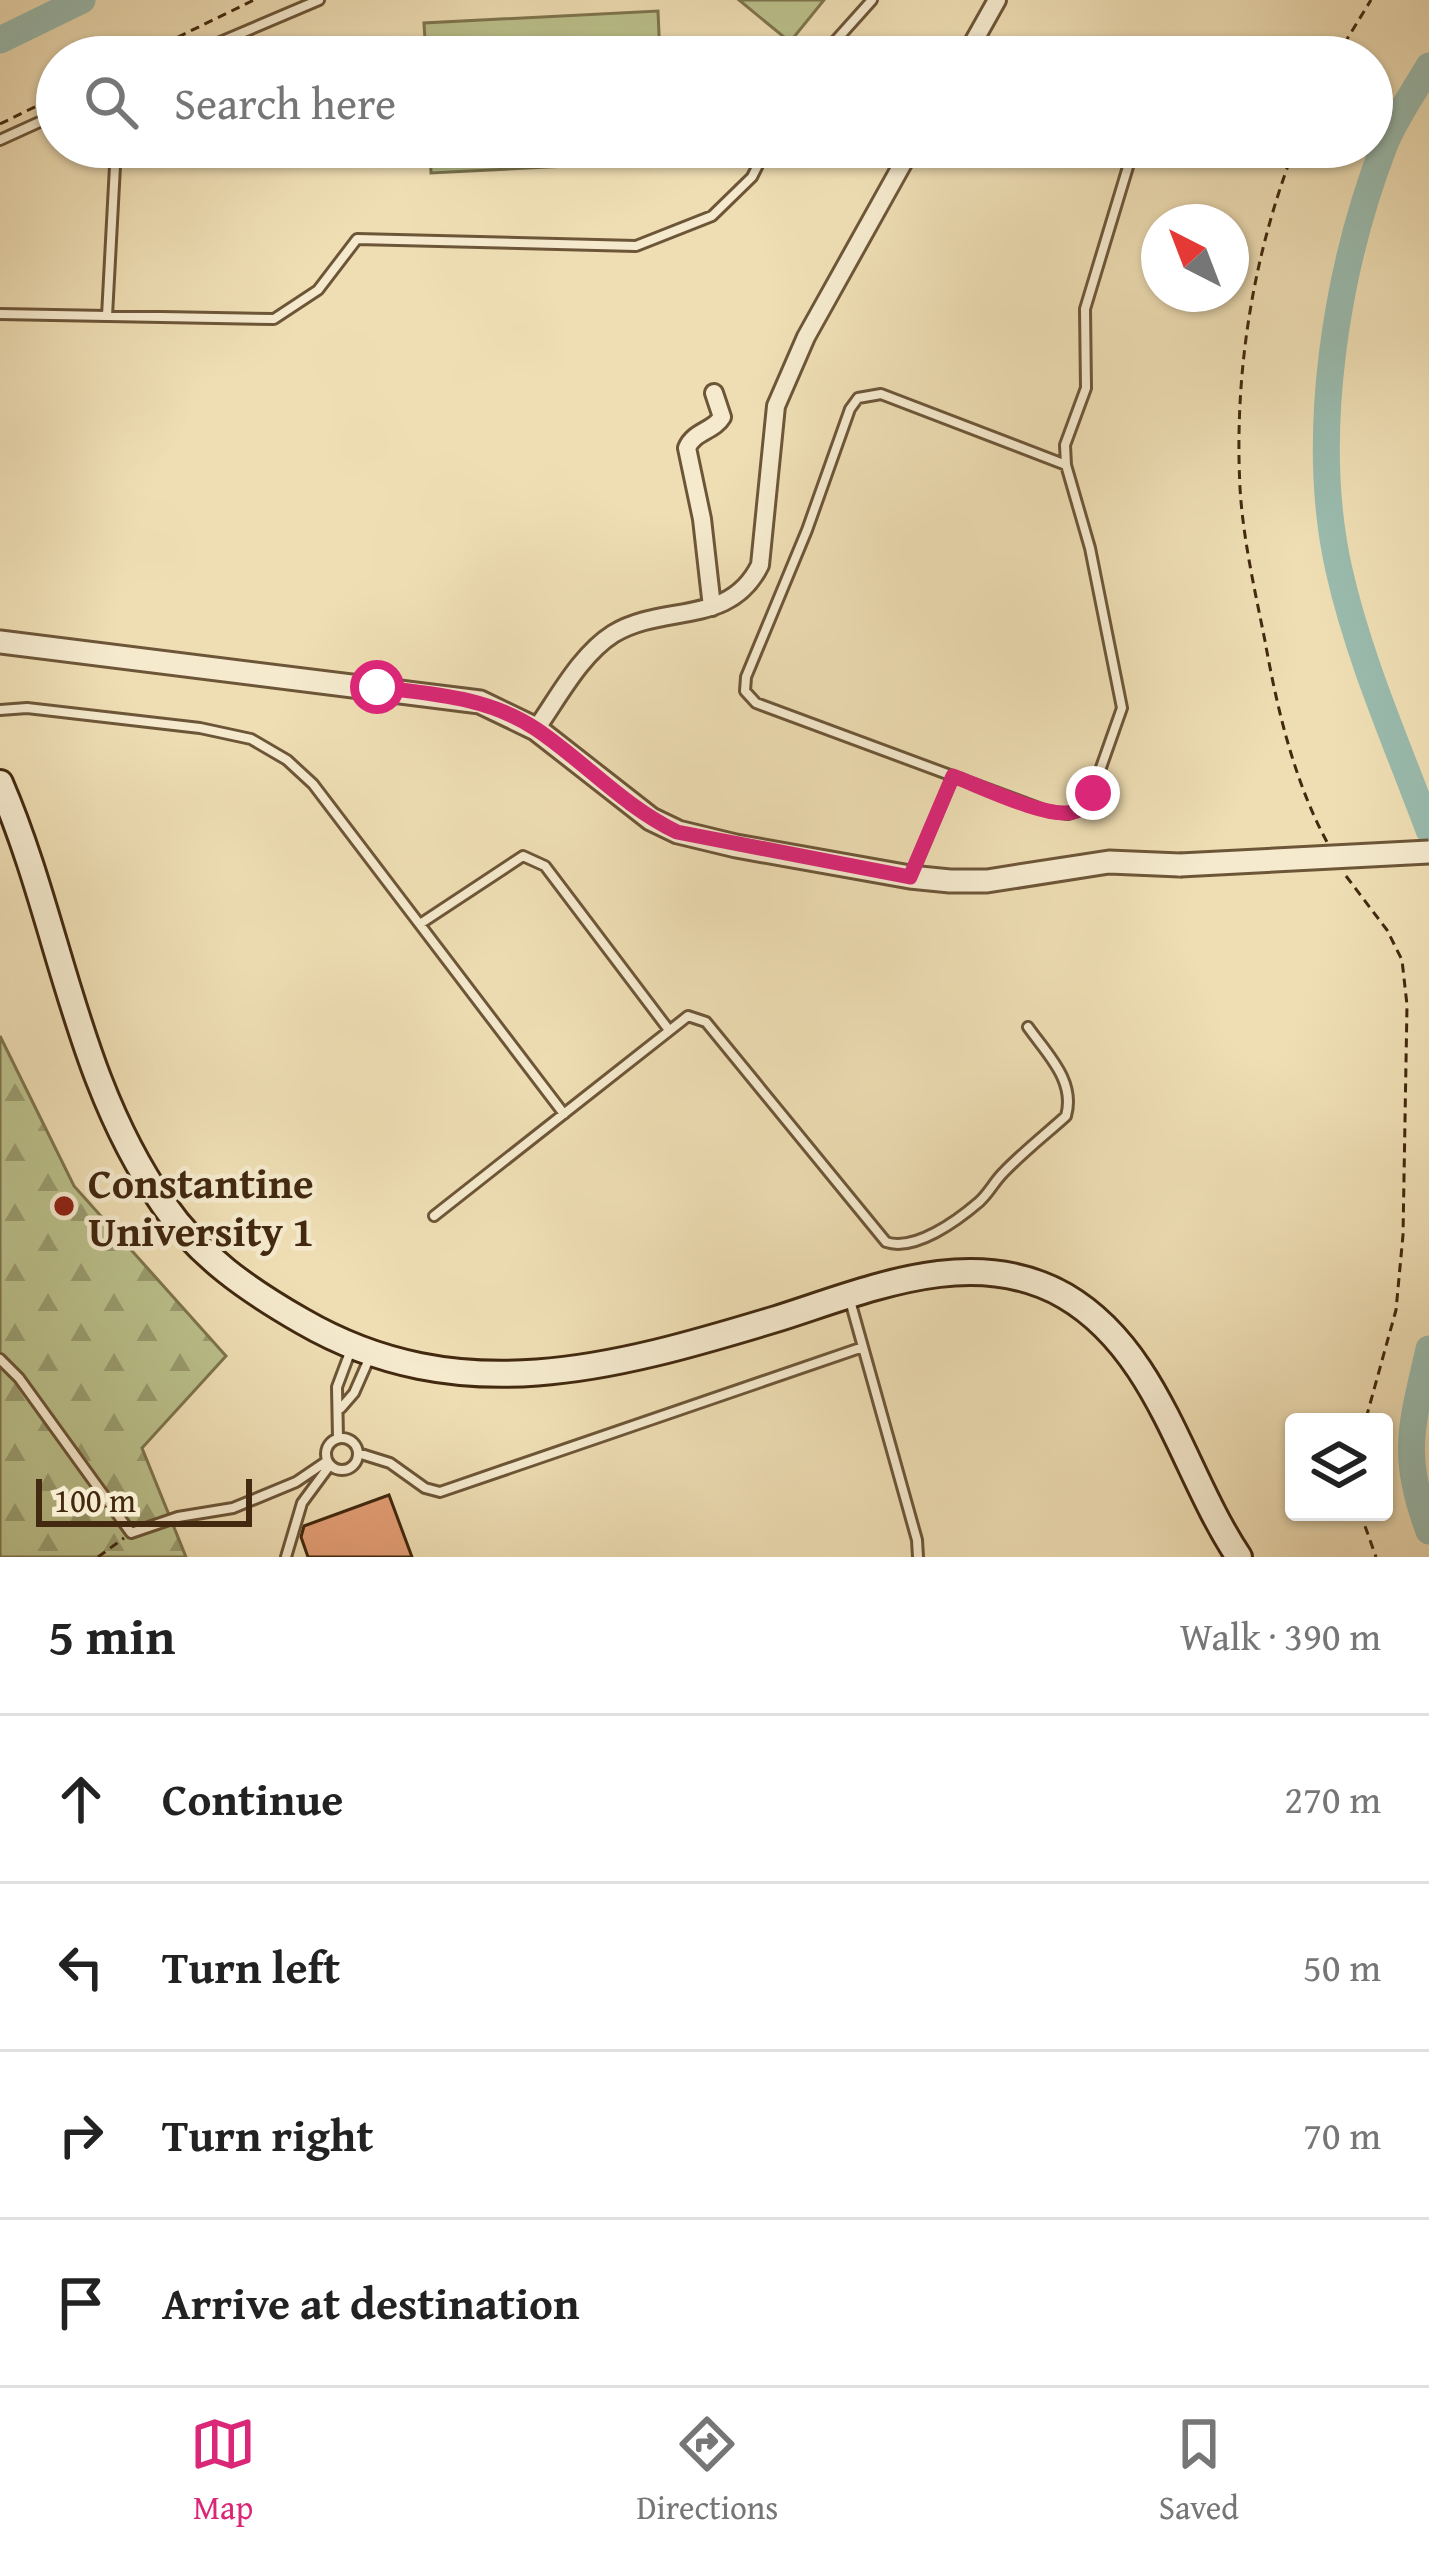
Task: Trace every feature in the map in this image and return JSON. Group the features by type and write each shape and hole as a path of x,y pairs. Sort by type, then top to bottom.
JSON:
{"main road":[{"path":"0,783 72,1010 136,1162 164,1206 210,1259 311,1327 418,1367 462,1374 554,1374 611,1364 938,1273 982,1271 1027,1280 1063,1295 1120,1342 1146,1380 1216,1523 1239,1557"}],"street":[{"path":"977,36 997,0"},
{"path":"536,729 572,676 610,636 742,594 760,565 776,406 806,338 900,168"},
{"path":"712,607 687,448 722,417 714,393"},
{"path":"0,642 480,702 536,729 602,785 677,832 910,877 987,880 1108,862 1180,865 1429,852"}],"lane":[{"path":"234,36 319,0"},
{"path":"840,36 872,0"},
{"path":"0,140 36,124"},
{"path":"107,316 115,168"},
{"path":"0,314 274,320 318,290 357,239 636,246 712,216 756,168"},
{"path":"1066,465 881,394 858,398 746,677 745,691 756,703 1047,811 1068,814 1080,810 1093,793 1122,708 1065,445 1086,388 1085,309 1128,168"},
{"path":"0,710 27,708 178,725 251,740 287,760 313,784 564,1114"},
{"path":"910,877 953,776"},
{"path":"420,924 523,856 530,856 545,866 669,1030"},
{"path":"434,1216 688,1016 706,1022 886,1242 896,1245 936,1231 970,1209 1066,1116 1068,1091 1061,1072 1028,1027"},
{"path":"849,1296 918,1557"},
{"path":"286,1557 302,1503 328,1463 329,1444 338,1438 349,1439 358,1453 391,1463 425,1488 440,1492 863,1347"},
{"path":"338,1438 337,1387 363,1349"},
{"path":"340,1409 354,1393 363,1349"},
{"path":"0,1359 19,1378 131,1533 178,1517 233,1508 328,1463"},
{"path":"328,1463 346,1470 355,1464 358,1453"}],"path":[{"path":"180,36 254,0"},
{"path":"1349,36 1371,0"},
{"path":"0,124 36,106"},
{"path":"1287,168 1259,259 1246,334 1240,490 1271,676 1294,760 1328,843"},
{"path":"1338,862 1388,930 1402,960 1407,1005 1403,1235 1396,1310 1367,1413"},
{"path":"1363,1521 1376,1557"},
{"path":"98,1557 131,1533"}],"green space":[{"path":"739,0 824,0 795,36 783,36"},
{"path":"658,11 659,36 425,36 424,23"},
{"path":"431,168 528,168 431,173"},
{"path":"0,1036 74,1186 226,1356 142,1448 186,1557 0,1557"}],"building":[{"path":"389,1495 412,1557 308,1557 301,1537 304,1526"}],"waterway":[{"path":"0,40 82,0"},
{"path":"1393,127 1429,66"},
{"path":"1376,168 1352,246 1332,355 1327,410 1330,519 1357,636 1429,830"},
{"path":"1429,1349 1412,1440 1414,1481 1429,1531"}],"place":[{"name":"Constantine University 1","path":"64,1206"}],"route":[{"path":"377,687 447,695 508,714 536,729 602,785 677,832 910,877 953,776 1047,811 1068,814 1080,810 1093,793"}]}
